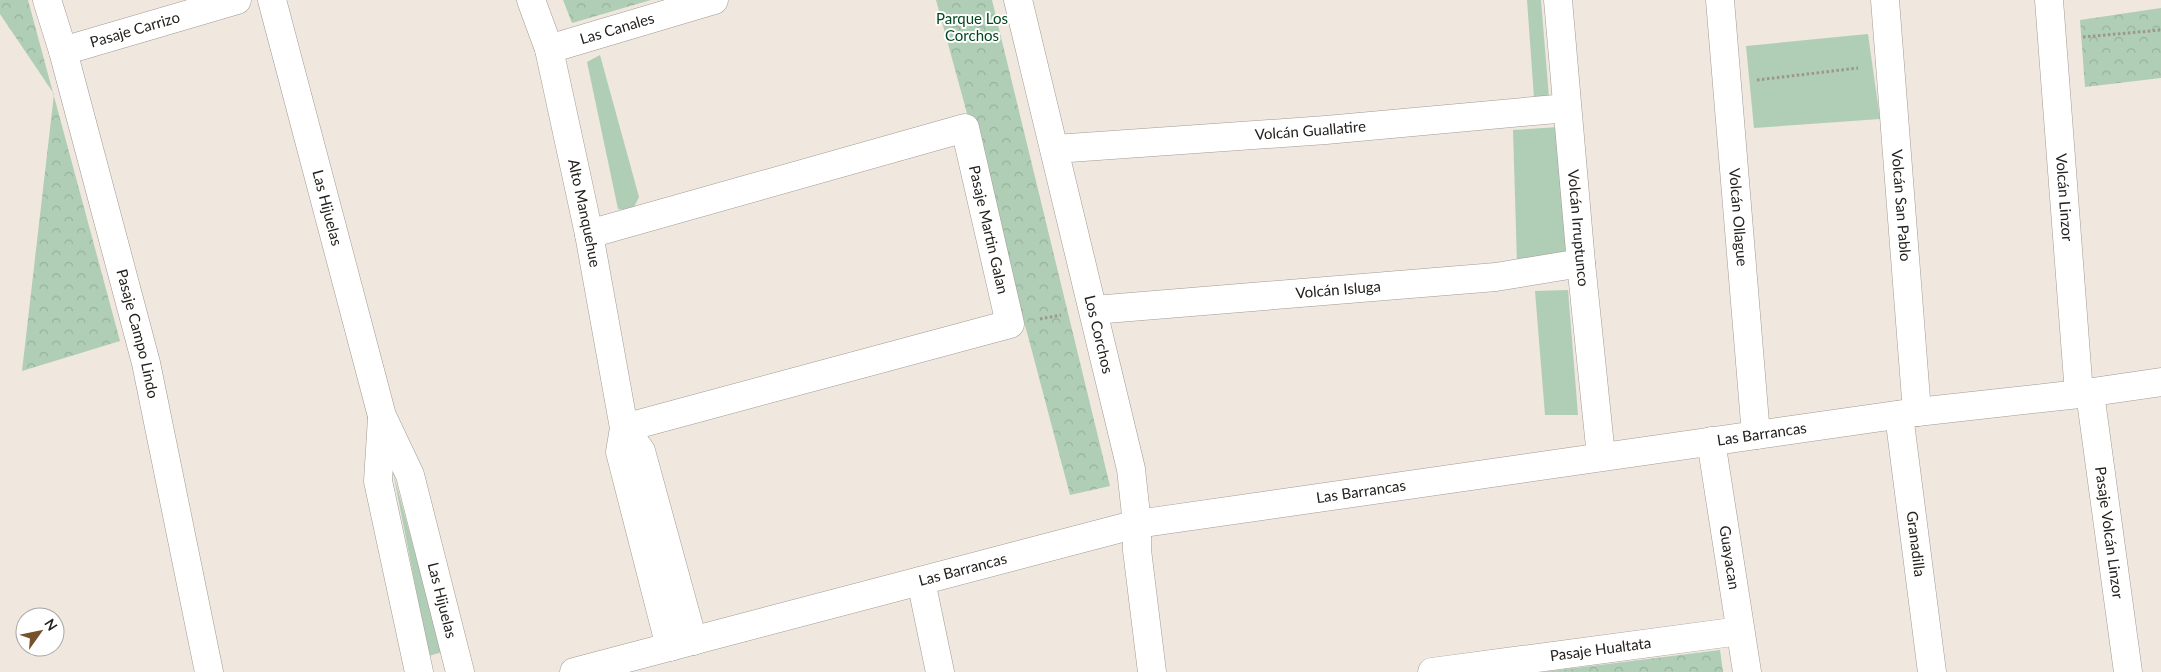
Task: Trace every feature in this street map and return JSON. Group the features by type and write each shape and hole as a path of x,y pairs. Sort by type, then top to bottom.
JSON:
{"street":[{"name":"Pasaje Campo Lindo","path":"47,0 63,51 146,364 208,672"},
{"name":"Pasaje Carrizo","path":"63,51 237,0"},
{"name":"Las Hijuelas","path":"272,0 382,416 410,475 460,672"},
{"name":"Alto Manquehue","path":"531,0 549,49 589,234 624,428 620,452 682,644"},
{"name":"Las Canales","path":"549,49 714,0"},
{"name":"Los Corchos","path":"1018,0 1131,468 1137,524 1137,550 1152,672"},
{"name":"Volcán Irruptunco","path":"1558,0 1581,263 1601,456"},
{"name":"Volcán Ollague","path":"1720,0 1756,435"},
{"name":"Volcán San Pablo","path":"1885,0 1908,414"},
{"name":"Volcán Linzor","path":"2049,0 2084,394"},
{"name":"Volcán Guallatire","path":"1055,149 1326,130 1567,108"},
{"name":"Pasaje Martin Galan","path":"589,234 965,128 1010,324"},
{"name":"Volcán Isluga","path":"1094,310 1496,277 1581,263"},
{"path":"624,428 1010,324"},
{"name":"Las Barrancas","path":"574,672 1137,524 1601,456 1908,414 2084,394 2161,382"},
{"name":"Pasaje Volcán Linzor","path":"2084,394 2128,672"},
{"name":"Granadilla","path":"1908,414 1932,672"},
{"name":"Las Hijuelas","path":"382,416 378,481 419,672"},
{"name":"Guayacan","path":"1711,441 1746,672"},
{"path":"921,581 940,672"},
{"name":"Pasaje Hualtata","path":"1432,672 1740,631"}],"path":[{"path":"2053,39 2161,30"},
{"path":"1727,84 1890,64"},
{"path":"1010,324 1094,310"}],"green space":[{"path":"0,0 28,0 53,92 0,14"},
{"path":"563,0 651,0 572,23"},
{"name":"Parque Los Corchos","path":"936,0 992,0 1110,486 1070,495"},
{"path":"1527,0 1541,0 1549,98 1534,98"},
{"path":"2161,8 2161,78 2085,87 2080,20"},
{"path":"1868,34 1880,119 1754,128 1746,46"},
{"path":"600,55 639,197 632,211 618,209 587,62"},
{"path":"54,96 120,341 22,371"},
{"path":"1559,127 1567,258 1517,263 1513,130"},
{"path":"1568,290 1578,415 1545,415 1535,291"},
{"path":"393,472 442,652 429,656"},
{"path":"1720,650 1723,672 1543,672"}]}
